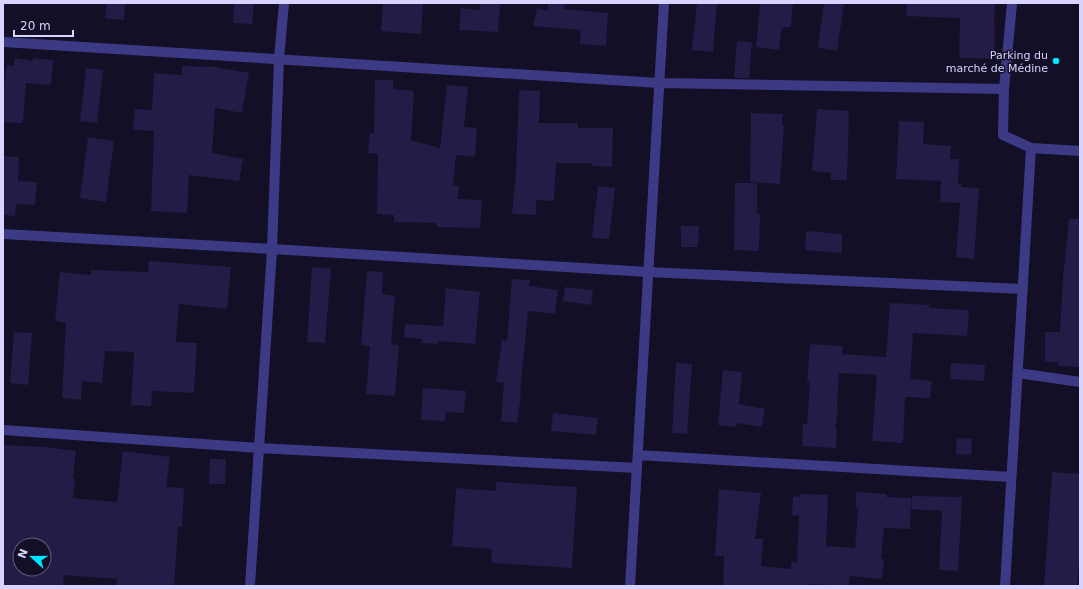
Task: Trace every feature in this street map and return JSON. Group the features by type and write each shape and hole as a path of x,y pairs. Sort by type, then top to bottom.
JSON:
{"street":[{"path":"250,586 272,249 279,60 284,3"},
{"path":"630,586 664,3"},
{"path":"1012,3 1004,89 1003,135 1031,148 1080,151"},
{"path":"3,42 659,83 1004,89"},
{"path":"1005,586 1031,148"},
{"path":"3,234 648,272 1022,289"},
{"path":"1018,373 1080,382"},
{"path":"3,430 259,448 637,468"},
{"path":"638,455 1012,477"}],"building":[{"path":"107,3 125,3 124,20 105,18"},
{"path":"234,3 254,3 252,24 233,23"},
{"path":"383,3 423,3 421,34 381,31"},
{"path":"480,3 500,3 498,32 459,30 461,8 480,10"},
{"path":"548,3 565,3 564,9 608,13 606,46 580,44 581,30 533,26 537,8 548,11"},
{"path":"697,3 717,3 713,52 692,50"},
{"path":"760,3 793,3 791,27 782,27 779,50 756,47"},
{"path":"824,3 844,3 837,51 818,48"},
{"path":"907,3 995,3 994,59 959,58 960,18 906,16"},
{"path":"737,41 752,42 749,78 734,78"},
{"path":"15,58 33,61 33,58 53,60 51,85 26,83 23,123 3,122 4,89 7,65 14,66"},
{"path":"182,66 209,66 249,73 242,113 215,108 212,153 243,159 239,181 189,175 187,213 151,211 154,131 133,130 135,109 152,110 154,73 182,75"},
{"path":"86,68 103,70 97,123 80,121"},
{"path":"375,80 393,80 393,89 414,91 411,140 440,148 447,85 468,87 464,127 477,128 475,157 456,155 453,186 459,186 458,199 482,200 480,228 437,227 437,223 394,222 394,215 377,214 378,154 368,153 370,133 374,133"},
{"path":"519,90 540,91 539,123 578,123 578,128 613,128 612,167 592,166 592,163 556,163 554,201 536,200 536,215 512,214 516,171"},
{"path":"817,109 849,111 847,180 831,180 831,173 812,171"},
{"path":"751,113 783,114 782,125 784,126 780,184 750,182"},
{"path":"899,121 924,122 923,144 951,146 950,159 959,159 958,184 961,184 961,187 979,188 974,259 956,257 960,203 940,202 941,181 896,179"},
{"path":"88,137 114,141 106,202 80,198"},
{"path":"3,156 19,157 18,181 37,182 35,205 16,205 15,216 3,215"},
{"path":"735,183 757,183 757,214 760,214 759,251 734,250"},
{"path":"598,186 615,188 609,239 592,238"},
{"path":"1069,219 1080,219 1080,367 1058,366 1058,362 1045,362 1045,332 1060,332 1063,277"},
{"path":"681,226 699,226 698,247 681,247"},
{"path":"806,231 842,234 842,253 805,250"},
{"path":"149,261 231,267 227,309 179,304 176,342 197,343 194,393 152,391 151,406 131,405 134,352 105,351 102,383 82,381 81,400 62,398 66,323 55,321 60,272 91,275 91,270 148,272"},
{"path":"312,267 331,269 325,343 307,342"},
{"path":"367,271 383,272 382,294 395,296 391,344 399,345 395,396 366,394 370,346 361,345"},
{"path":"512,279 530,280 529,286 558,290 555,314 528,311 521,395 517,423 501,421 504,383 496,382 502,340 507,341"},
{"path":"565,287 593,290 591,305 563,301"},
{"path":"446,288 480,292 475,344 438,341 438,344 422,343 422,339 404,337 405,324 443,326"},
{"path":"890,303 930,305 929,308 969,310 967,336 913,333 910,379 932,381 930,398 905,397 903,443 872,441 877,375 839,373 838,409 835,429 837,429 836,448 802,446 803,424 807,424 810,381 807,381 810,344 843,346 842,354 886,357"},
{"path":"14,332 32,333 28,385 10,383"},
{"path":"676,363 692,364 687,434 672,433"},
{"path":"951,363 985,365 984,381 950,379"},
{"path":"723,370 742,372 739,404 765,409 762,427 737,423 736,427 718,425"},
{"path":"423,388 466,391 464,413 446,412 445,421 421,420"},
{"path":"553,413 598,418 596,435 551,431"},
{"path":"957,438 972,439 971,455 956,454"},
{"path":"3,445 45,447 76,451 73,478 75,478 73,498 117,502 123,451 170,457 166,487 184,488 182,527 178,527 174,586 116,586 117,579 64,575 63,586 3,586"},
{"path":"210,459 226,459 225,484 209,484"},
{"path":"1052,472 1080,474 1080,551 1077,586 1044,586"},
{"path":"496,482 577,487 572,568 491,563 492,549 452,546 456,488 496,491"},
{"path":"719,489 761,493 755,539 763,539 761,566 791,569 791,562 797,563 799,516 792,515 793,496 801,497 801,494 828,495 826,546 855,548 858,508 856,508 856,492 887,494 886,497 911,498 910,529 884,528 881,559 884,559 882,579 850,576 849,586 808,584 808,586 723,586 724,556 715,556"},
{"path":"912,496 962,497 958,571 939,570 942,511 911,509"}],"place":[{"name":"Parking du marché de Médine","path":"1056,61"}]}
